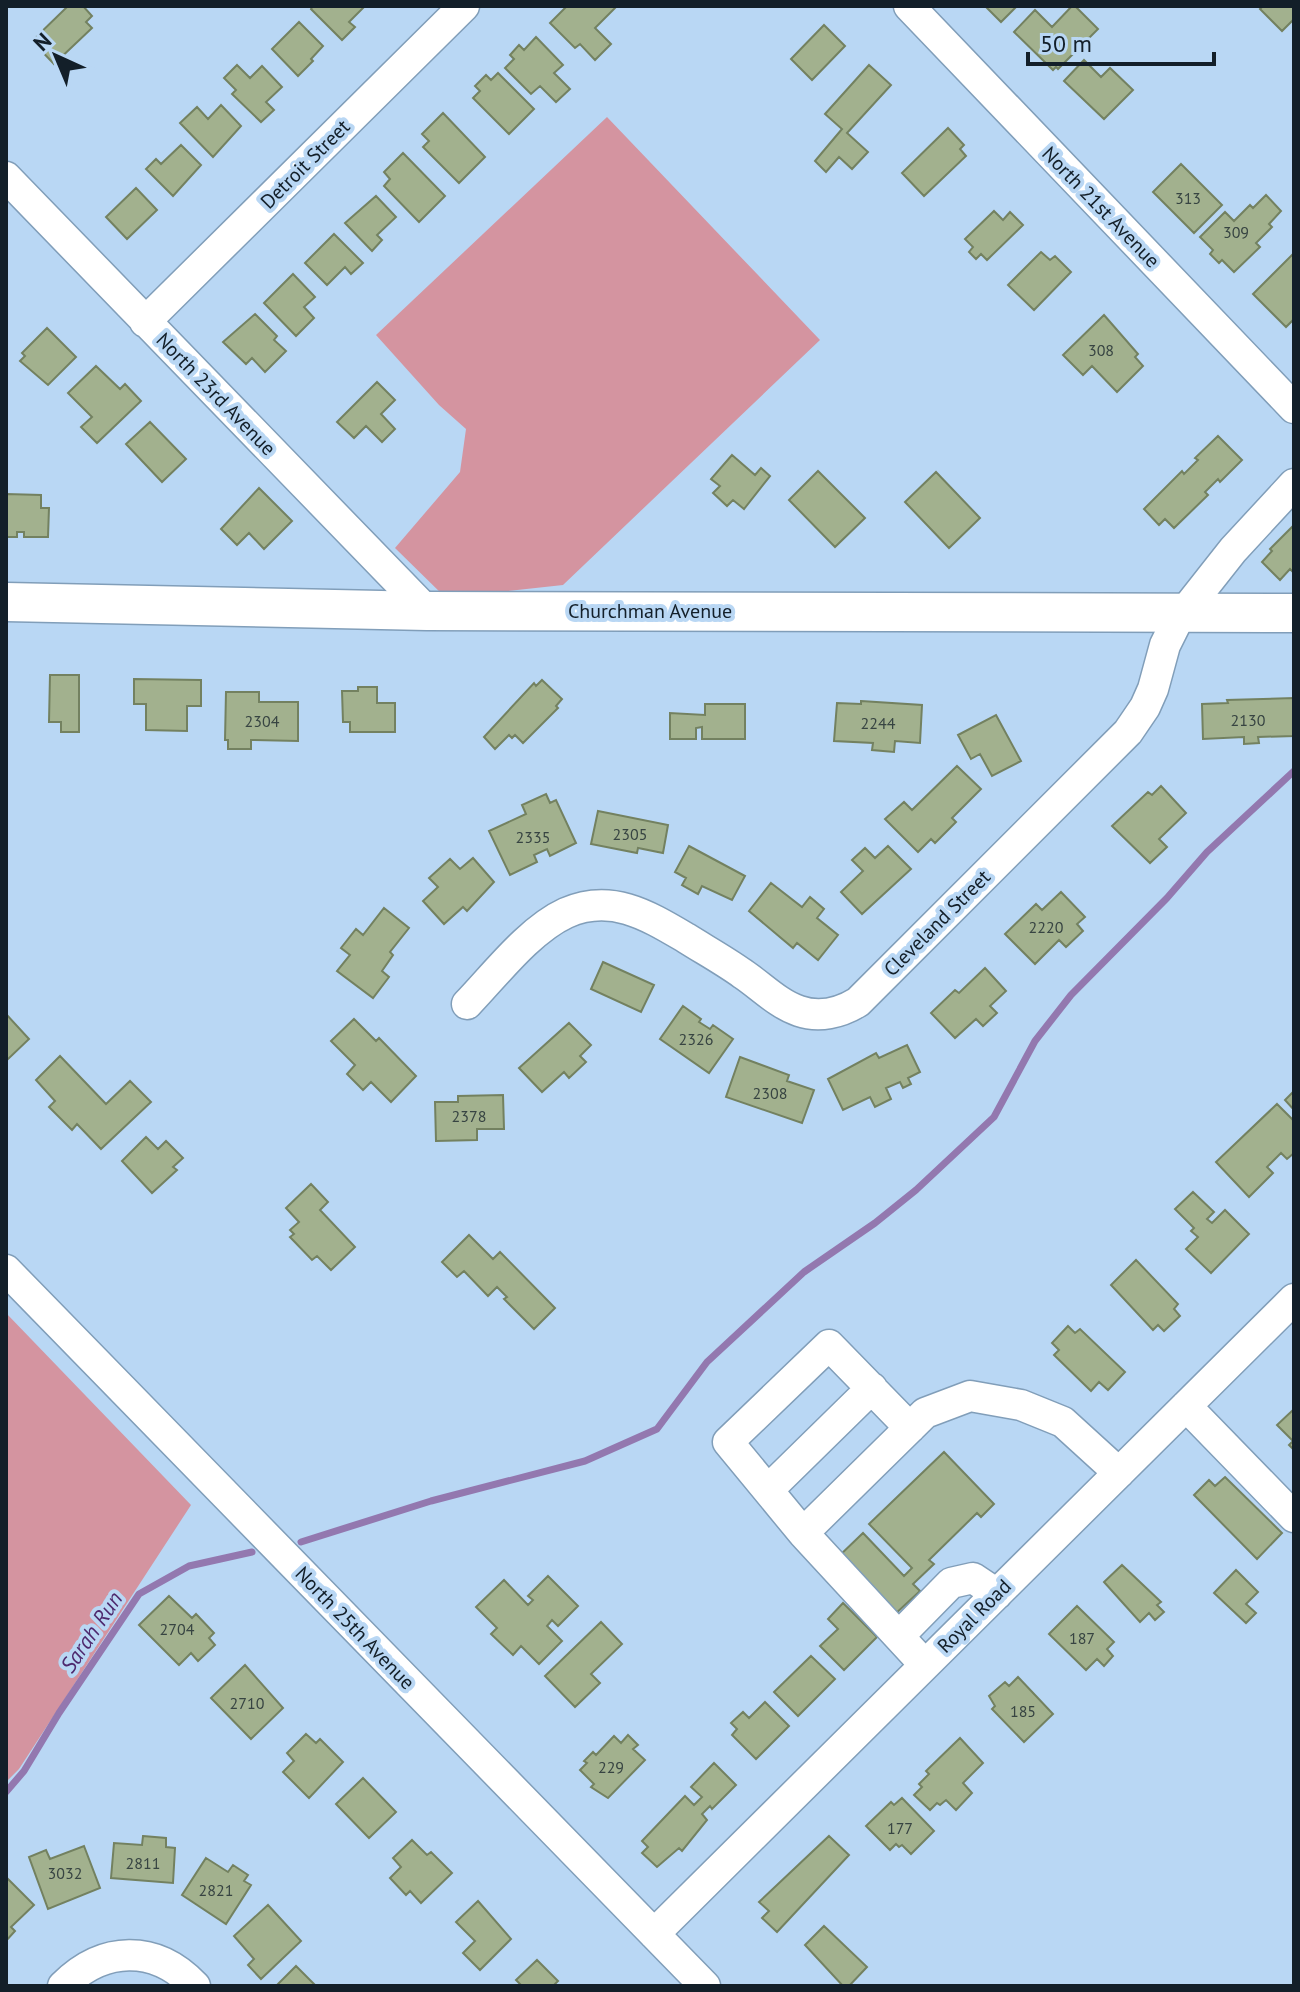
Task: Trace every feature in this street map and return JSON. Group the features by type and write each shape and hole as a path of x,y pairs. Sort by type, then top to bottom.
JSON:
{"main road":[{"name":"Churchman Avenue","path":"6,602 427,611 1294,613"}],"street":[{"name":"Detroit Street","path":"145,322 464,6"},
{"name":"North 21st Avenue","path":"909,6 1294,408"},
{"name":"North 23rd Avenue","path":"6,177 427,611"},
{"name":"Cleveland Street","path":"467,1004 538,931 569,912 604,904 652,918 797,1011 823,1014 858,1002 1128,732 1145,707 1160,670 1165,645 1183,612 1233,550 1294,484"},
{"name":"North 25th Avenue","path":"6,1270 705,1986"},
{"name":"Royal Road","path":"654,1934 1294,1299"},
{"path":"910,1428 829,1345 728,1442 803,1533 925,1665"},
{"path":"768,1490 872,1388"},
{"path":"803,1533 925,1413 970,1396 1021,1405 1063,1422 1119,1473"},
{"path":"1186,1406 1294,1517"},
{"path":"899,1636 951,1583 973,1578 997,1594"},
{"path":"63,1986 77,1971 102,1958 130,1955 163,1962 195,1986"}],"shaded area":[{"path":"607,117 820,340 563,585 446,598 395,548 460,472 466,429 439,405 376,335"},
{"path":"6,1313 191,1505 19,1769 6,1782"}],"building":[{"path":"68,6 83,6 92,16 86,22 92,28 54,64 32,41"},
{"path":"313,6 364,7 349,22 355,27 342,40 311,9"},
{"path":"567,6 617,6 595,28 611,44 595,60 580,44 575,48 550,23"},
{"path":"985,6 1017,6 1001,22"},
{"path":"1072,6 1098,29 1058,69 1053,70 1014,32 1035,10 1052,27"},
{"path":"1263,6 1294,6 1294,19 1282,31 1260,9"},
{"path":"299,22 323,46 298,76 272,49"},
{"path":"824,25 845,46 812,80 791,59"},
{"path":"536,37 563,65 554,73 570,89 556,102 540,86 531,94 505,68 514,59 510,55 519,45 524,50"},
{"path":"1084,60 1101,77 1110,68 1133,90 1104,119 1064,81"},
{"path":"237,65 250,78 262,66 282,87 266,102 274,110 261,122 232,94 236,90 224,78"},
{"path":"869,65 891,85 847,133 868,152 852,169 839,157 826,172 815,161 842,129 825,114"},
{"path":"498,73 534,109 509,134 473,98 480,91 475,86 486,75 491,80"},
{"path":"221,105 241,126 213,157 180,123 197,107 208,119"},
{"path":"443,113 485,157 459,183 423,147 429,141 422,134"},
{"path":"948,128 964,145 960,149 966,156 924,196 902,173"},
{"path":"181,145 201,165 173,196 146,169 156,159 161,164"},
{"path":"403,153 445,196 419,222 384,186 390,179 384,172"},
{"path":"1181,164 1222,205 1194,233 1153,192"},
{"path":"136,188 157,210 127,239 106,217"},
{"path":"1266,195 1281,211 1269,224 1272,227 1256,243 1260,247 1234,272 1210,254 1213,250 1200,237 1225,212 1234,221"},
{"path":"376,196 396,217 377,235 382,240 372,251 345,223"},
{"path":"994,211 1003,220 1010,212 1023,225 987,260 981,254 976,259 969,252 973,247 965,239"},
{"path":"334,234 363,263 351,274 345,267 327,285 305,263"},
{"path":"1041,252 1050,260 1055,256 1071,272 1034,310 1008,285"},
{"path":"1294,253 1294,319 1286,327 1253,294"},
{"path":"293,274 315,297 304,307 314,318 296,336 264,303"},
{"path":"255,314 277,336 274,340 286,351 265,372 252,358 246,364 223,342"},
{"path":"1104,315 1138,354 1135,357 1143,366 1117,392 1092,366 1083,375 1063,355"},
{"path":"47,328 76,357 48,385 20,361 25,356 22,353"},
{"path":"96,366 120,389 125,384 141,401 97,443 81,427 92,417 68,393"},
{"path":"377,382 395,400 381,414 395,429 382,442 366,426 354,438 337,422"},
{"path":"150,422 186,459 162,482 126,444"},
{"path":"1218,436 1242,460 1205,492 1208,495 1174,528 1165,519 1159,525 1144,509 1182,471 1184,474 1198,460 1195,458"},
{"path":"732,455 755,475 761,468 770,476 744,509 733,500 727,506 713,493 720,486 711,479"},
{"path":"818,471 865,518 835,547 789,500"},
{"path":"936,472 980,518 949,548 905,502"},
{"path":"259,488 292,521 264,549 249,533 237,545 221,529"},
{"path":"6,494 41,495 41,508 49,508 48,537 24,537 24,532 17,532 17,537 6,537"},
{"path":"1294,525 1294,573 1290,569 1280,580 1262,562 1272,551 1270,549"},
{"path":"50,675 79,675 79,732 61,732 61,722 49,722"},
{"path":"134,679 201,680 201,706 187,706 187,731 146,730 146,704 134,704"},
{"path":"542,680 562,699 556,706 558,708 523,743 515,735 512,738 509,735 495,749 484,737 534,683 536,686"},
{"path":"358,687 377,687 377,703 395,703 395,732 350,732 350,722 343,722 342,691 358,691"},
{"path":"226,692 259,692 259,702 298,702 298,741 251,740 251,749 228,749 228,740 225,740"},
{"path":"1294,698 1294,736 1258,737 1259,743 1244,744 1244,737 1203,739 1202,704"},
{"path":"861,701 922,705 920,743 895,741 894,752 872,750 873,743 834,741 837,703 861,704"},
{"path":"705,704 745,704 745,739 702,739 702,727 696,728 696,739 670,739 670,713 705,715"},
{"path":"996,715 1021,761 992,776 980,754 971,759 958,735"},
{"path":"957,766 981,789 952,818 956,822 935,843 931,839 918,852 885,819 904,802 912,810"},
{"path":"1161,786 1186,813 1159,839 1167,847 1150,863 1112,826 1148,792 1152,795"},
{"path":"546,794 550,803 556,800 576,843 550,856 547,849 534,855 537,862 510,875 489,831 526,814 522,805"},
{"path":"598,811 668,825 663,853 638,848 637,853 591,844"},
{"path":"689,846 745,876 732,900 702,886 698,894 682,885 686,878 675,872"},
{"path":"888,846 911,869 862,914 841,892 863,871 852,860 865,848 875,858"},
{"path":"473,858 494,882 467,911 463,907 444,924 423,901 438,887 429,878 450,859 460,869"},
{"path":"771,883 802,907 810,897 824,909 817,918 838,935 818,960 797,943 793,948 749,911"},
{"path":"1061,892 1085,917 1077,924 1083,931 1066,947 1059,940 1035,964 1005,934 1036,904 1042,910"},
{"path":"384,908 409,928 390,952 393,955 382,971 389,977 373,998 337,971 350,955 341,948 356,929 363,935"},
{"path":"603,962 654,985 641,1012 591,989"},
{"path":"985,968 1006,991 990,1006 997,1013 983,1026 976,1019 955,1038 931,1013 955,990 959,993"},
{"path":"683,1006 701,1019 699,1022 710,1029 713,1025 733,1039 709,1073 660,1039"},
{"path":"6,1014 29,1039 6,1061"},
{"path":"354,1019 376,1041 379,1038 416,1076 391,1102 371,1082 363,1090 347,1074 355,1065 331,1041"},
{"path":"569,1023 591,1045 580,1056 586,1062 569,1078 564,1072 542,1092 519,1068"},
{"path":"907,1045 920,1072 908,1078 911,1084 903,1088 900,1082 886,1088 891,1099 875,1107 870,1097 843,1110 828,1079 876,1053 879,1058"},
{"path":"60,1056 106,1104 130,1081 151,1102 101,1149 77,1124 72,1130 49,1107 55,1101 36,1080"},
{"path":"740,1057 789,1075 787,1081 814,1090 802,1123 726,1097"},
{"path":"1294,1091 1294,1110 1285,1100"},
{"path":"503,1095 504,1129 477,1129 477,1140 436,1141 435,1102 458,1102 458,1096"},
{"path":"1277,1104 1294,1121 1294,1153 1287,1159 1281,1153 1267,1167 1273,1173 1249,1197 1216,1162"},
{"path":"146,1137 158,1149 166,1141 183,1158 173,1167 177,1170 152,1193 122,1161"},
{"path":"311,1184 328,1202 320,1210 355,1247 331,1270 317,1256 312,1260 290,1237 294,1234 290,1230 299,1222 286,1208"},
{"path":"1193,1192 1214,1212 1207,1219 1212,1223 1225,1210 1249,1234 1211,1273 1186,1249 1198,1237 1191,1231 1194,1228 1175,1209"},
{"path":"469,1235 493,1259 500,1252 555,1308 534,1329 504,1299 507,1297 497,1287 488,1296 464,1271 457,1277 442,1262"},
{"path":"1136,1260 1178,1304 1174,1309 1180,1316 1164,1331 1158,1325 1153,1330 1111,1285"},
{"path":"1068,1326 1075,1333 1080,1329 1125,1372 1108,1390 1099,1382 1091,1391 1054,1355 1059,1350 1052,1343"},
{"path":"1294,1409 1294,1450 1289,1445 1293,1441 1277,1425"},
{"path":"944,1452 994,1504 981,1517 977,1513 929,1560 934,1564 913,1584 920,1591 893,1616 837,1558 863,1533 904,1576 912,1568 869,1524"},
{"path":"1225,1477 1282,1533 1257,1559 1194,1495 1209,1480 1215,1486"},
{"path":"1122,1565 1161,1602 1157,1605 1164,1612 1155,1620 1149,1613 1140,1622 1104,1582"},
{"path":"1236,1570 1258,1592 1246,1604 1256,1613 1246,1623 1214,1593"},
{"path":"548,1576 578,1606 558,1626 552,1620 547,1626 562,1641 539,1664 521,1646 513,1655 491,1634 497,1628 476,1607 504,1580 528,1605 533,1600 528,1596"},
{"path":"169,1596 192,1618 196,1614 214,1633 209,1638 215,1645 198,1661 191,1653 179,1665 139,1625"},
{"path":"843,1603 877,1637 844,1670 820,1646 838,1629 828,1619"},
{"path":"1077,1606 1114,1642 1107,1649 1113,1656 1104,1666 1097,1659 1086,1670 1049,1634"},
{"path":"601,1622 622,1644 591,1674 600,1683 575,1707 545,1676"},
{"path":"811,1656 835,1679 798,1716 774,1692"},
{"path":"245,1665 283,1708 251,1739 211,1698"},
{"path":"1018,1677 1053,1714 1024,1742 992,1709 995,1706 989,1696 1005,1682 1009,1686"},
{"path":"765,1702 789,1726 756,1759 732,1735 737,1729 731,1723 743,1712 749,1718"},
{"path":"306,1734 316,1743 320,1739 343,1762 309,1798 283,1772 294,1761 287,1753"},
{"path":"628,1735 638,1745 633,1749 645,1760 608,1798 591,1787 594,1784 580,1770 593,1752 596,1755 614,1736 621,1743"},
{"path":"960,1738 983,1763 963,1783 972,1793 956,1810 946,1800 930,1810 914,1795 929,1774 926,1771"},
{"path":"714,1763 736,1785 712,1809 710,1806 702,1814 707,1820 682,1851 679,1848 657,1867 642,1853 648,1847 642,1841 685,1796 694,1805 702,1797 691,1787"},
{"path":"363,1778 396,1812 369,1838 336,1804"},
{"path":"902,1798 934,1831 911,1854 902,1845 899,1847 896,1844 890,1850 866,1826 891,1802 894,1805"},
{"path":"143,1836 166,1838 166,1847 175,1848 173,1883 111,1878 114,1843 142,1845"},
{"path":"829,1836 849,1855 777,1932 762,1918 769,1911 759,1902"},
{"path":"412,1840 427,1855 431,1852 452,1873 421,1903 410,1891 406,1895 390,1878 401,1867 393,1858"},
{"path":"84,1846 100,1888 48,1909 29,1857 46,1850 50,1859"},
{"path":"206,1858 228,1872 233,1865 248,1875 244,1881 251,1885 226,1924 182,1895"},
{"path":"6,1877 34,1905 11,1927 15,1931 6,1941"},
{"path":"478,1901 511,1939 480,1970 463,1953 475,1941 456,1922"},
{"path":"268,1905 301,1941 261,1979 248,1965 254,1959 234,1936"},
{"path":"824,1926 867,1967 849,1986 843,1986 805,1945"},
{"path":"537,1960 558,1981 553,1986 522,1986 516,1980"},
{"path":"296,1966 316,1986 276,1986"}],"waterway":[{"path":"301,1542 431,1501 585,1461 657,1429 707,1362 804,1272 875,1223 916,1190 994,1117 1035,1041 1071,995 1167,898 1207,852 1294,771"},
{"name":"Sarah Run","path":"6,1792 24,1771 139,1594 189,1566 252,1552"}]}
